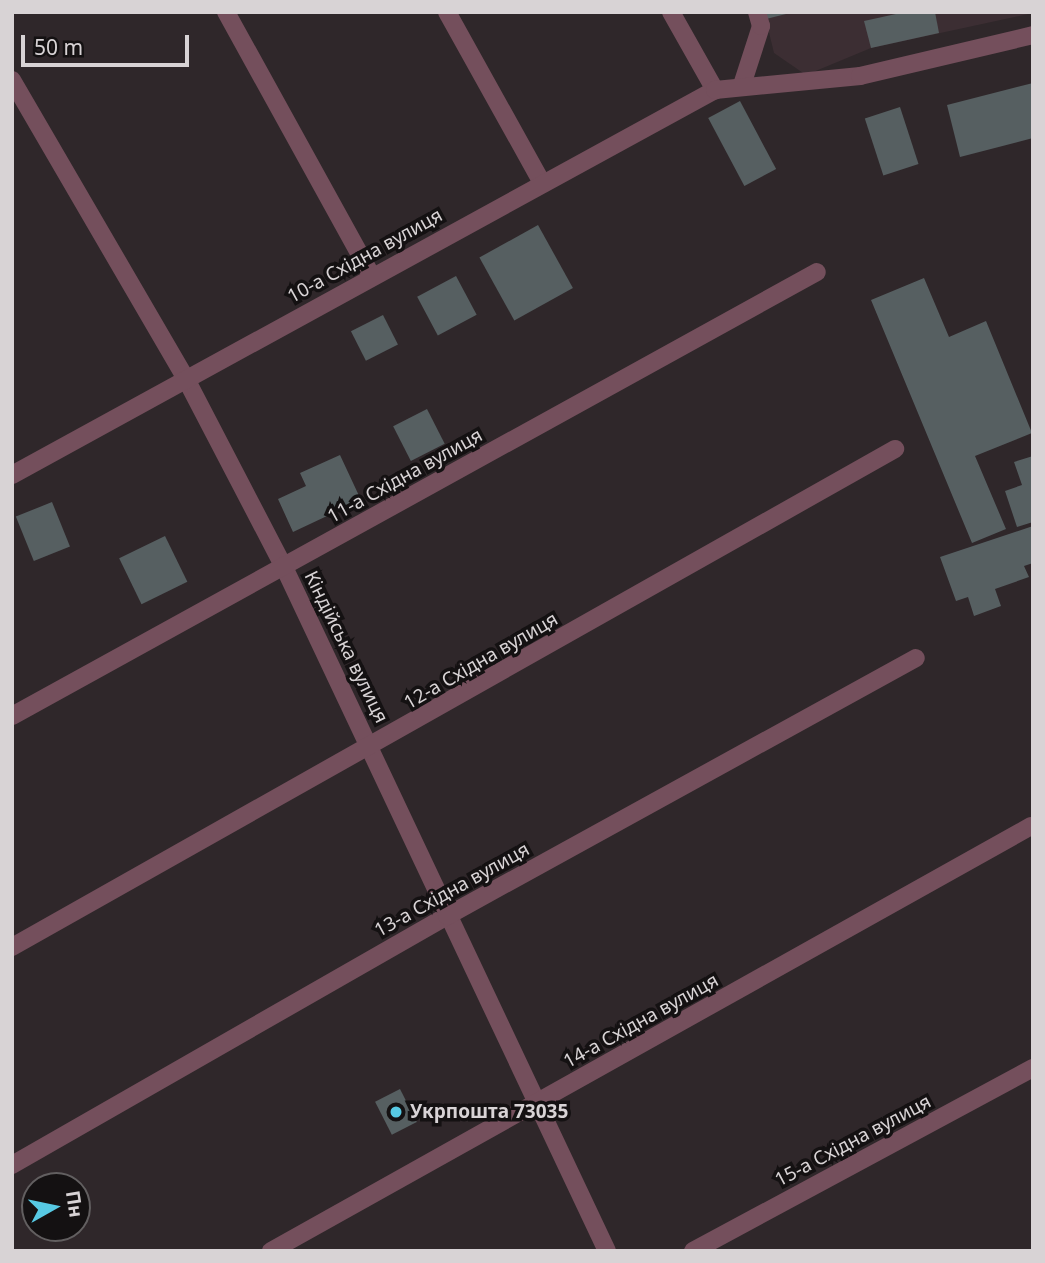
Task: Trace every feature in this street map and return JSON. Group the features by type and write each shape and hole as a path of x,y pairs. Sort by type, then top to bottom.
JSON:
{"street":[{"path":"226,12 372,276"},
{"path":"447,12 542,183"},
{"path":"671,12 715,90"},
{"path":"742,85 761,26 757,12"},
{"name":"10-а Східна вулиця","path":"12,475 715,90 742,85 860,76 1033,35"},
{"name":"Кіндійська вулиця","path":"12,80 186,379 284,567 371,748 446,916 607,1251"},
{"name":"11-а Східна вулиця","path":"12,716 817,272"},
{"name":"12-а Східна вулиця","path":"12,947 371,748 895,449"},
{"name":"13-а Східна вулиця","path":"12,1165 446,916 916,658"},
{"name":"14-а Східна вулиця","path":"271,1251 1031,826"},
{"name":"15-а Східна вулиця","path":"692,1251 1033,1068"}],"shaded area":[{"path":"764,12 1033,13 871,48 806,75 774,53"}],"building":[{"path":"764,12 786,12 786,14 766,19"},
{"path":"905,12 935,12 939,33 871,48 864,21"},
{"path":"1033,83 1033,138 960,157 947,105"},
{"path":"740,101 776,169 744,186 708,118"},
{"path":"900,107 919,164 883,175 865,118"},
{"path":"538,225 573,288 514,320 479,257"},
{"path":"456,276 477,315 438,336 417,297"},
{"path":"924,278 949,337 986,321 1032,433 975,456 1006,529 972,543 871,300"},
{"path":"383,315 398,344 366,361 351,331"},
{"path":"427,409 445,444 411,461 393,426"},
{"path":"340,455 361,500 293,532 278,499 306,486 300,473"},
{"path":"1033,456 1033,522 1017,527 1005,491 1022,485 1014,462"},
{"path":"52,502 70,547 34,561 16,517"},
{"path":"1033,526 1033,563 1024,566 1029,577 995,589 1001,606 974,616 968,597 956,601 940,557"},
{"path":"165,536 187,582 142,604 119,558"},
{"name":"Укрпошта 73035","path":"400,1089 417,1122 392,1135 375,1102"}],"place":[{"name":"Укрпошта 73035","path":"396,1112"}]}
